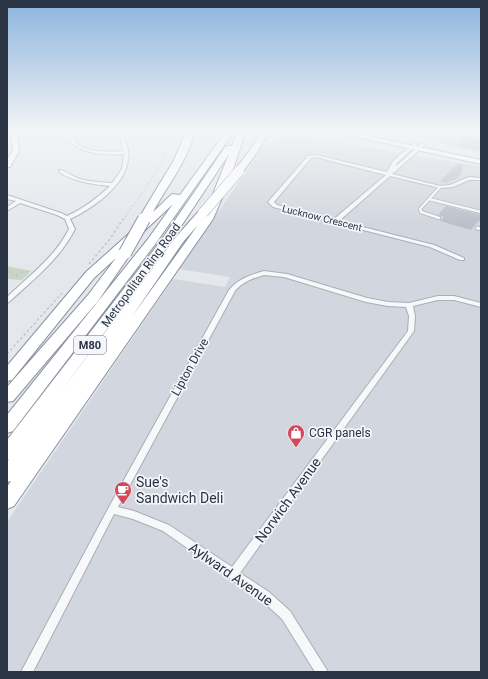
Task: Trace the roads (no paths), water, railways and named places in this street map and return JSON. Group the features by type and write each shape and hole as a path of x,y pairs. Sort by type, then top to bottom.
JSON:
{"highway":[{"path":"13,380 93,298 125,253 176,162"},
{"path":"7,399 13,380 90,275 174,199 206,162"},
{"name":"Metropolitan Ring Road","path":"7,427 147,248 209,162"},
{"name":"Metropolitan Ring Road","path":"7,453 164,244 220,162"},
{"path":"7,501 208,219 224,182 231,162"},
{"path":"7,475 82,376 179,240 246,162"},
{"path":"7,489 203,213"}],"street":[{"path":"66,218 78,213 94,203 113,185 123,172 126,162"},
{"name":"Lucknow Crescent","path":"306,162 271,202 275,206 432,246 462,259"},
{"name":"Lucknow Crescent","path":"339,162 389,174"},
{"path":"389,174 395,162"},
{"path":"335,221 389,174 406,162"},
{"path":"61,171 66,175 73,177 113,185"},
{"path":"389,174 440,187 448,187 470,177 481,179"},
{"path":"7,197 66,218 72,229 68,238 38,271 7,301"},
{"path":"7,209 20,201"},
{"name":"Lipton Drive","path":"27,672 112,510 232,290 240,282 264,273 285,275 366,300 409,305 438,298 454,298 481,305"},
{"name":"Norwich Avenue","path":"234,574 411,332 412,316 409,305"},
{"name":"Aylward Avenue","path":"112,510 134,515 166,528 265,596 286,615 322,672"}],"lane":[{"path":"438,218 420,212 420,209 440,187"},
{"path":"430,199 481,212"},
{"path":"477,228 481,229"}],"place":[{"name":"CGR panels","path":"296,448"},
{"name":"Sue's Sandwich Deli","path":"123,505"}]}
